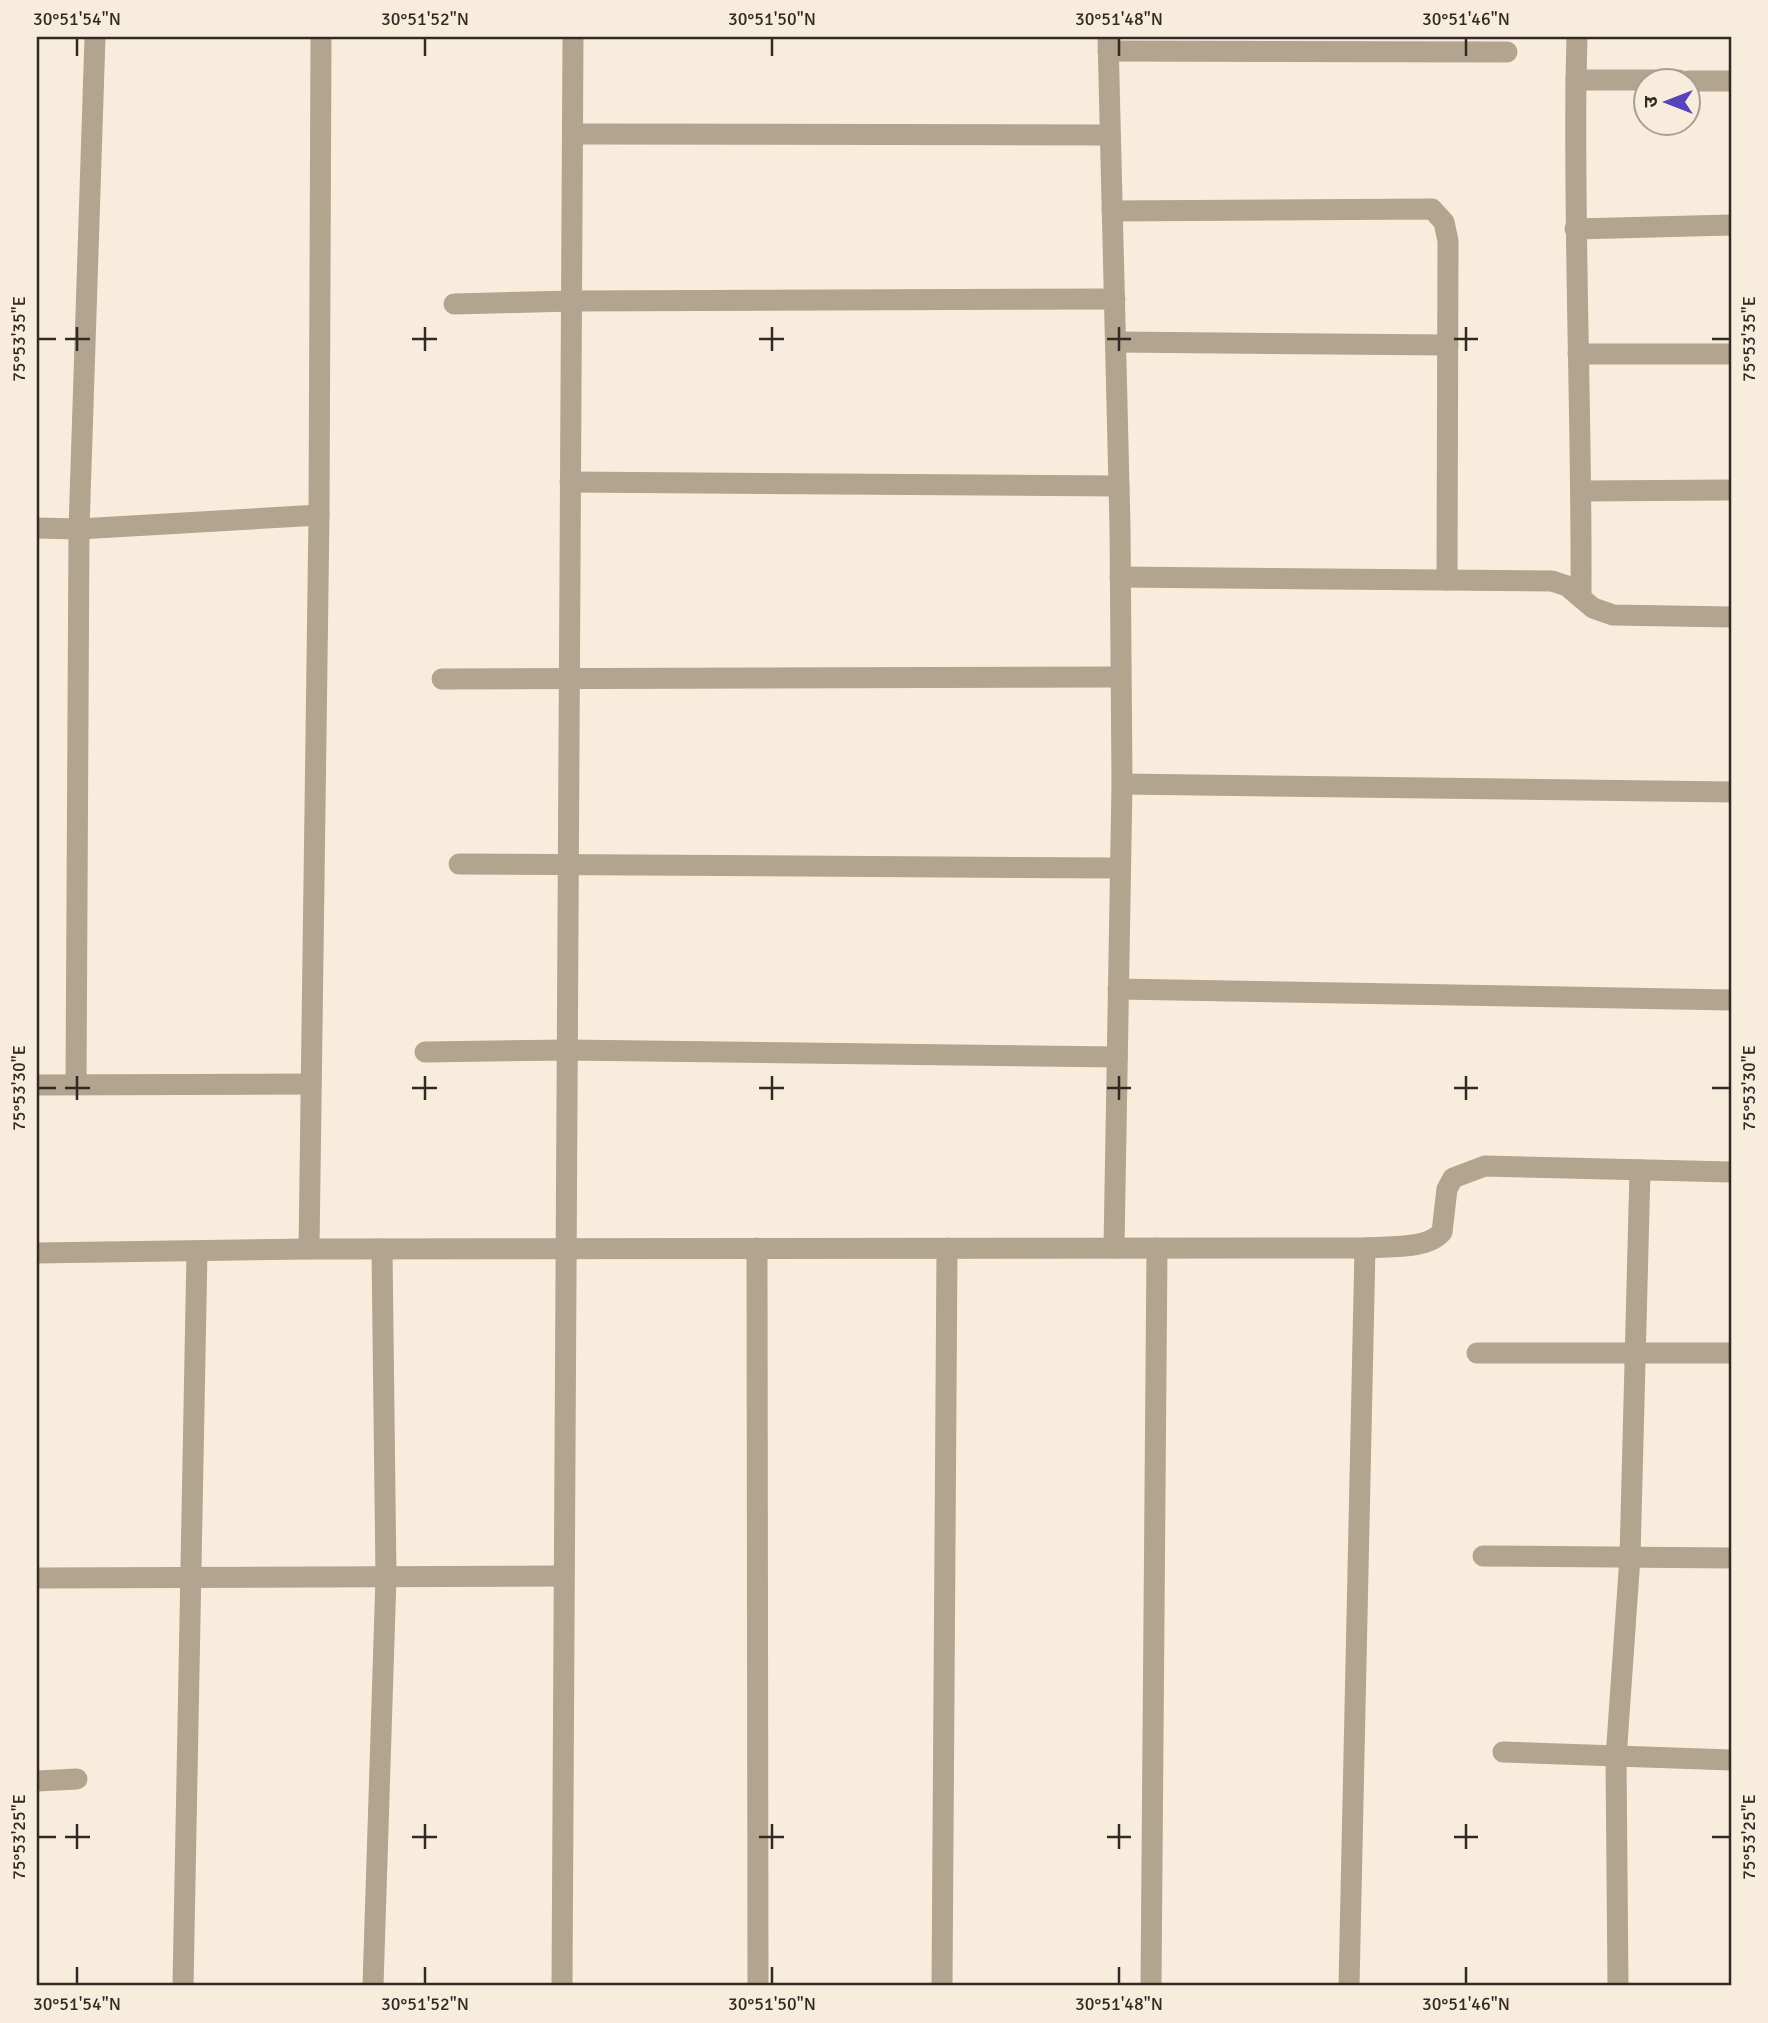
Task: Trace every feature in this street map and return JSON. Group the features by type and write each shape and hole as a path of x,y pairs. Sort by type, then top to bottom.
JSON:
{"street":[{"path":"76,1085 79,529 95,37"},
{"path":"309,1249 319,515 321,37"},
{"path":"562,1986 573,37"},
{"path":"1577,37 1574,229 1582,491 1581,595"},
{"path":"1114,1248 1118,868 1122,784 1119,486 1108,44 1428,44 1507,52"},
{"path":"1576,80 1632,80"},
{"path":"1702,80 1731,81"},
{"path":"573,134 1110,135"},
{"path":"1112,211 1432,209 1444,222 1448,241 1447,580"},
{"path":"1574,229 1731,225"},
{"path":"454,304 572,301 1115,299"},
{"path":"1116,342 1448,345"},
{"path":"1578,354 1731,354"},
{"path":"570,482 1119,486"},
{"path":"1582,491 1731,490"},
{"path":"37,528 79,529 319,515"},
{"path":"1120,577 1552,582 1567,586 1581,595 1593,608 1613,615 1731,617"},
{"path":"442,678 569,680 1119,677"},
{"path":"1122,784 1731,792"},
{"path":"459,864 1118,868"},
{"path":"1118,989 1731,1000"},
{"path":"425,1052 567,1050 1116,1057"},
{"path":"37,1085 311,1084"},
{"path":"37,1253 309,1249 1365,1248 1420,1243 1438,1237 1442,1232 1447,1189 1453,1178 1475,1168 1485,1166 1731,1172"},
{"path":"1619,1986 1616,1758 1630,1557 1640,1170"},
{"path":"757,1248 758,1986"},
{"path":"942,1986 947,1248"},
{"path":"1151,1986 1157,1248"},
{"path":"1349,1986 1365,1248"},
{"path":"373,1986 386,1577 382,1249"},
{"path":"183,1986 197,1251"},
{"path":"1477,1353 1731,1353"},
{"path":"1483,1556 1731,1558"},
{"path":"37,1577 564,1576"},
{"path":"1503,1752 1731,1760"},
{"path":"37,1781 77,1779"}]}
